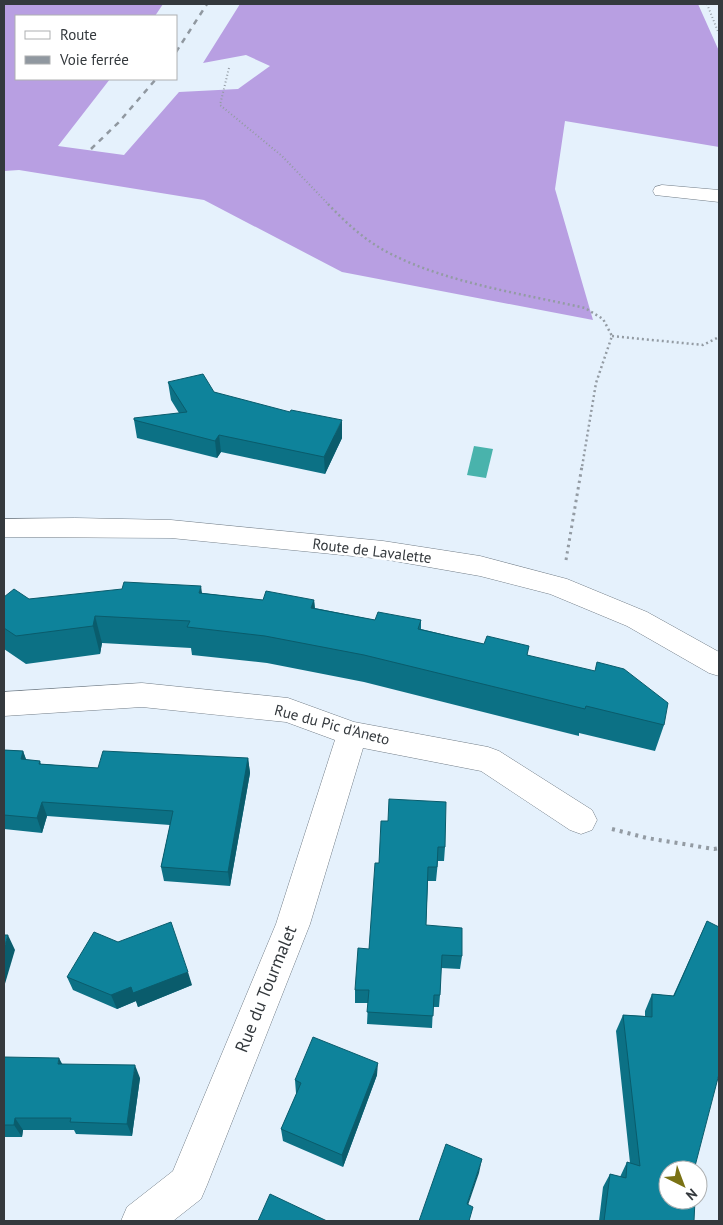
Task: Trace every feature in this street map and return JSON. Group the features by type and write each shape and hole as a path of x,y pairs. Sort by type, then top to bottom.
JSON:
{"street":[{"path":"662,191 719,196"},
{"name":"Route de Lavalette","path":"4,528 171,529 382,550 480,566 557,586 637,619 719,665"},
{"name":"Rue du Pic d'Aneto","path":"4,704 142,695 288,710 352,734 488,760 581,820"},
{"name":"Rue du Tourmalet","path":"140,1221 187,1185 293,924 352,734"}],"path":[{"path":"707,4 719,34"},
{"path":"229,68 220,105 282,156 350,227 390,254 443,275 585,308 603,319 612,336 596,383 565,565 557,586"},
{"path":"612,336 703,344 719,337"},
{"path":"581,820 647,838 714,849 719,848"}],"shaded area":[{"path":"4,4 163,4 156,15 15,15 15,80 109,80 58,146 124,155 179,92 238,89 270,66 246,55 203,63 240,4 698,4 719,51 719,147 565,121 555,189 593,320 342,272 204,200 19,170 4,171"},
{"path":"474,446 493,449 486,478 467,475"}],"building":[{"path":"203,374 214,392 290,412 291,410 342,420 324,457 219,435 215,441 134,420 134,418 187,412 168,382"},
{"path":"124,582 201,586 199,593 263,600 266,591 314,600 311,608 375,620 378,612 421,620 418,629 484,644 487,636 529,646 527,655 595,671 597,662 624,669 668,703 664,725 586,706 585,709 364,655 265,636 187,627 190,621 95,616 93,626 16,636 4,628 4,597 14,589 29,599 122,589"},
{"path":"4,750 23,751 21,759 40,761 39,764 98,768 103,751 248,758 228,872 161,867 173,811 42,802 37,818 4,815"},
{"path":"389,799 446,802 445,847 438,847 437,867 428,867 426,925 462,928 462,956 442,955 440,995 434,995 433,1016 367,1012 369,990 355,990 358,948 369,949 375,863 379,863 381,821 388,821"},
{"path":"707,921 719,927 719,1074 697,1160 658,1160 658,1210 695,1210 694,1221 604,1221 610,1174 626,1178 627,1162 640,1166 623,1015 652,1017 652,994 674,996"},
{"path":"171,922 188,972 133,993 131,987 111,995 67,977 94,932 118,942"},
{"path":"4,935 8,935 4,948"},
{"path":"313,1037 378,1063 342,1155 281,1129 301,1083 295,1080"},
{"path":"4,1057 59,1058 58,1064 135,1065 127,1124 70,1122 71,1118 15,1118 14,1125 4,1125"},
{"path":"446,1144 482,1159 467,1204 473,1207 469,1221 419,1221"},
{"path":"270,1194 327,1221 258,1221"}],"railway":[{"path":"178,49 207,4"},
{"path":"91,149 119,122 155,80"}]}
